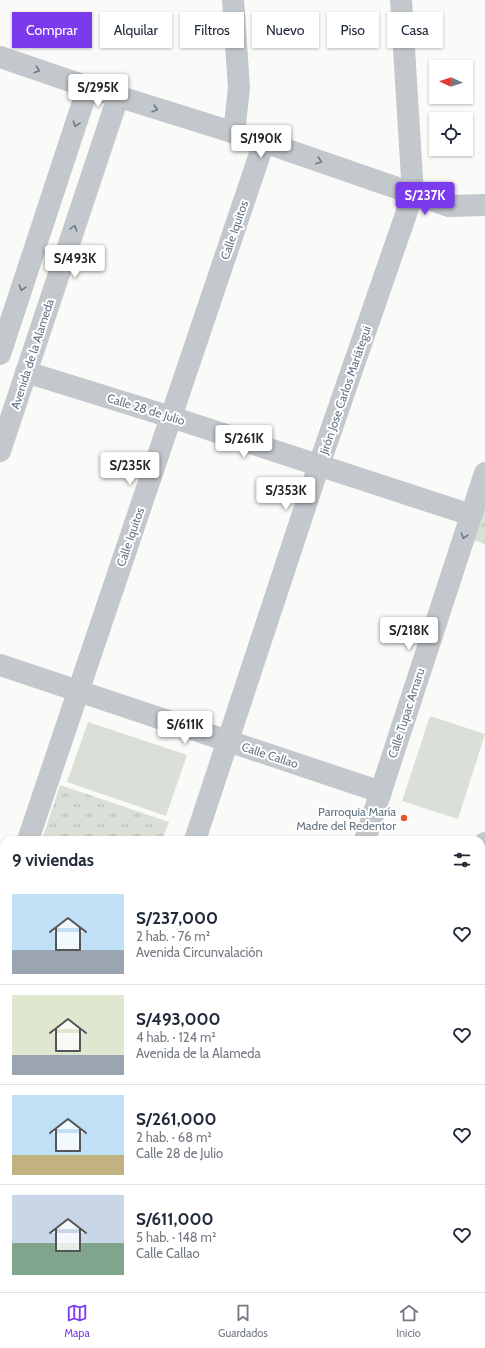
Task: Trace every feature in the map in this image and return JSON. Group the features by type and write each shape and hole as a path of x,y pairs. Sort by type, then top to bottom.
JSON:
{"street":[{"path":"233,0 239,88 234,133"},
{"name":"Jirón Jose Carlos Mariátegui","path":"196,836 319,465 413,194 401,0"},
{"path":"0,57 118,97 264,142 449,206 485,220"},
{"path":"0,354 88,87"},
{"name":"Avenida de la Alameda","path":"0,451 118,97"},
{"name":"Calle Iquitos","path":"29,836 264,142"},
{"path":"449,206 485,205"},
{"name":"Calle 28 de Julio","path":"26,372 171,417 470,516"},
{"name":"Calle Tupac Amaru","path":"366,836 485,473"},
{"name":"Calle Callao","path":"0,665 381,792"}],"green space":[{"path":"485,505 485,544 473,540"},
{"path":"430,716 485,734 458,819 402,801"},
{"path":"88,722 187,755 166,816 67,782"},
{"path":"60,785 169,822 164,836 43,836"}],"place":[{"name":"Parroquia María Madre del Redentor","path":"404,818"}]}
